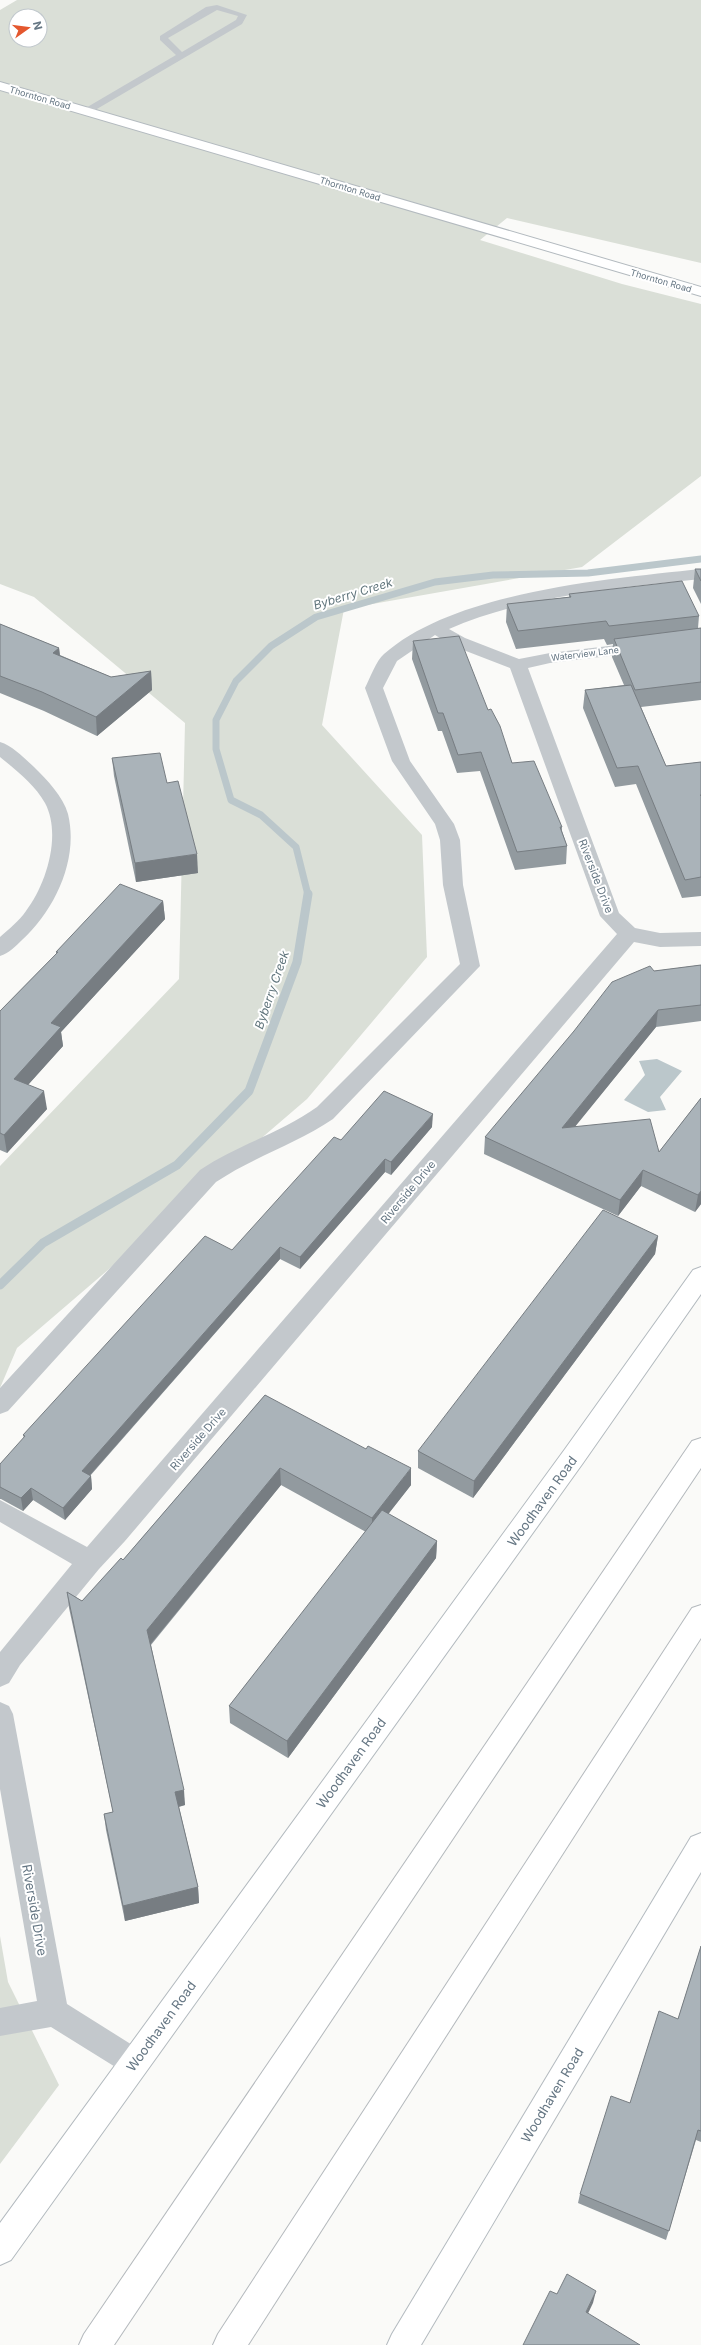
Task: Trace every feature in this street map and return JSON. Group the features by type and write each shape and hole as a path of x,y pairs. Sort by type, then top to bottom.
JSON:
{"main road":[{"name":"Thornton Road","path":"0,86 701,292"},
{"name":"Woodhaven Road","path":"0,2249 574,1456 701,1276"},
{"path":"95,2345 701,1448"},
{"path":"229,2345 701,1616"},
{"name":"Woodhaven Road","path":"403,2345 698,1859"}],"street":[{"path":"0,1404 208,1176 226,1163 243,1154 307,1128 325,1113 470,966 454,885 450,840 444,824 400,761 374,688 376,679 392,656 402,646 472,612 515,601 612,584 701,574"},
{"path":"436,629 459,642 518,665"},
{"name":"Waterview Lane","path":"518,665 550,658 701,640"},
{"name":"Riverside Drive","path":"0,1675 11,1657 90,1561 121,1528 629,934 610,916 518,665"},
{"path":"0,748 17,760 40,784 58,812 61,849 54,881 35,913 0,949"},
{"path":"629,934 660,940 701,939"},
{"path":"0,1510 90,1561"},
{"name":"Riverside Drive","path":"0,1714 54,2012"},
{"path":"5,2021 54,2012 135,2063"}],"lane":[{"path":"87,111 181,56 239,22 243,15 217,8 208,9 163,38 181,56"}],"shaded area":[{"path":"17,0 701,0 701,263 507,218 480,240 622,284 701,304 701,476 582,567 344,609 322,725 422,835 427,957 307,1099 17,1348 0,1388 0,1166 179,979 185,723 34,597 0,584 0,10"},
{"path":"657,1059 682,1071 660,1097 666,1110 648,1112 624,1100 645,1075 639,1061"},
{"path":"0,1936 8,1982 59,2085 0,2164"}],"building":[{"path":"695,569 701,569 701,581"},
{"path":"682,581 699,616 609,626 606,621 518,631 507,604 571,597 569,594"},
{"path":"0,624 59,648 53,653 111,677 151,671 96,717 42,692 0,676"},
{"path":"701,628 701,682 635,690 614,639"},
{"path":"459,636 488,710 491,709 500,726 512,763 534,761 562,827 560,827 567,846 517,852 481,752 458,755 443,713 438,713 413,641"},
{"path":"631,685 666,766 701,762 701,877 685,880 638,766 617,768 585,690"},
{"path":"160,753 167,783 178,781 197,854 135,863 112,758"},
{"path":"120,884 163,901 51,1023 61,1027 14,1079 44,1091 4,1135 0,1133 0,1011 58,952 56,952"},
{"path":"701,965 701,1005 658,1010 562,1128 650,1119 659,1152 701,1098 701,1191 698,1195 643,1170 620,1200 485,1137 574,1031 612,982 650,966 654,971"},
{"path":"384,1091 433,1114 391,1162 385,1159 300,1257 280,1247 82,1471 91,1476 63,1508 31,1488 21,1498 0,1487 0,1464 25,1436 23,1435 205,1236 232,1250 334,1137 341,1140"},
{"path":"603,1210 658,1236 474,1481 418,1451"},
{"path":"265,1395 366,1449 368,1446 411,1468 372,1518 280,1468 147,1630 184,1790 175,1792 198,1887 123,1906 104,1814 113,1812 67,1592 82,1601 121,1558 123,1560"},
{"path":"382,1510 437,1541 287,1741 229,1706"},
{"path":"701,1946 701,2131 698,2130 669,2231 580,2194 611,2096 630,2103 659,2011 678,2019"},
{"path":"567,2274 596,2291 586,2312 640,2345 523,2345 550,2291 557,2294"}],"waterway":[{"name":"Byberry Creek","path":"308,895 296,847 261,815 231,800 216,749 216,720 236,681 271,646 316,617 435,582 493,575 588,573 701,559"},
{"name":"Byberry Creek","path":"0,1285 43,1243 177,1165 249,1091 297,962 308,895"}]}
